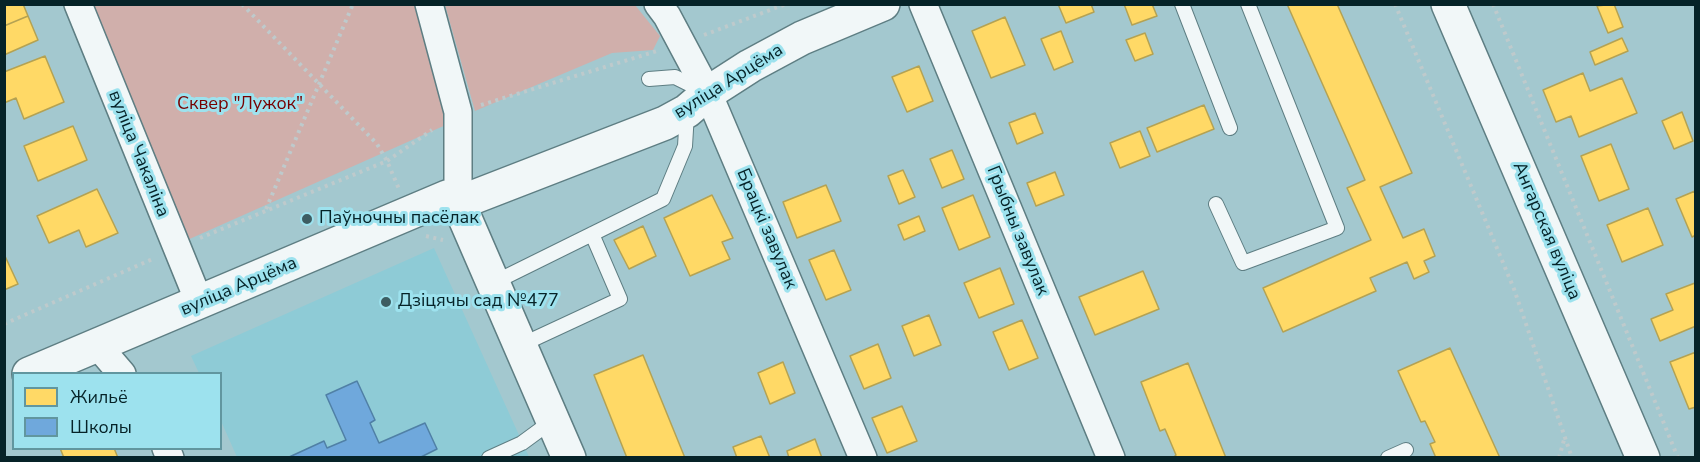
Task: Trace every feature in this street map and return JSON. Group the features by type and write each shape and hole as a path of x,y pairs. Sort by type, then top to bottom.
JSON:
{"street":[{"name":"вуліца Чакаліна","path":"78,4 200,304"},
{"path":"429,4 458,112 460,196 493,283 570,458"},
{"name":"Брацкі завулак","path":"658,4 681,44 698,102 863,458"},
{"name":"вуліца Арцёма","path":"34,372 460,196 665,123 750,66 802,38 883,4"},
{"name":"Грыбны завулак","path":"923,4 1111,458"},
{"name":"Ангарская вуліца","path":"1448,4 1643,458"},
{"path":"98,346 120,372"}],"lane":[{"path":"1182,4 1230,128"},
{"path":"1216,204 1243,263 1336,228 1248,4"},
{"path":"493,283 663,199 685,146 698,102 675,77 649,79"},
{"path":"521,345 620,298 592,234"},
{"path":"489,458 522,443 554,419"},
{"path":"1388,458 1406,450"}],"path":[{"path":"242,4 377,144 387,161 402,198"},
{"path":"266,210 353,4"},
{"path":"4,324 176,248 387,161 458,112 681,44 786,4"},
{"path":"1395,4 1514,289 1572,458"},
{"path":"1493,4 1678,458"},
{"path":"418,234 446,240"},
{"path":"1559,458 1564,440"}],"shaded area":[{"name":"Дзіцячы сад №477","path":"434,248 529,457 237,457 222,423 222,372 199,372 191,356"}],"green space":[{"name":"Сквер \"Лужок\"","path":"91,5 415,5 448,124 185,241"},
{"path":"445,5 635,5 660,36 653,50 612,53 475,111"}],"building: Жильё":[{"path":"4,4 23,4 28,16 4,26"},
{"path":"1058,4 1091,4 1094,12 1066,23"},
{"path":"1124,4 1152,4 1157,16 1132,25"},
{"path":"1287,4 1337,4 1412,173 1380,187 1403,238 1424,229 1435,256 1424,261 1429,272 1414,279 1407,262 1370,278 1376,291 1283,332 1263,288 1371,240 1347,188 1365,180"},
{"path":"1614,4 1623,27 1608,33 1597,6"},
{"path":"28,16 38,40 4,55 4,26"},
{"path":"1005,17 1025,65 991,78 972,31"},
{"path":"1061,31 1073,62 1054,70 1041,39"},
{"path":"1145,33 1153,54 1135,61 1126,40"},
{"path":"1622,38 1628,51 1595,65 1590,52"},
{"path":"45,56 64,102 24,119 16,98 4,103 4,72"},
{"path":"919,66 933,101 907,112 892,77"},
{"path":"1583,73 1590,91 1622,78 1637,113 1579,137 1571,116 1556,122 1543,90"},
{"path":"1204,105 1214,129 1157,152 1147,128"},
{"path":"1682,112 1693,141 1674,149 1662,121"},
{"path":"1035,113 1043,133 1017,144 1009,123"},
{"path":"73,126 87,160 38,181 24,146"},
{"path":"1140,131 1150,156 1120,168 1110,143"},
{"path":"1611,144 1629,189 1599,201 1581,156"},
{"path":"952,150 964,179 942,188 930,159"},
{"path":"903,170 915,197 899,204 888,176"},
{"path":"1055,172 1064,195 1036,206 1027,183"},
{"path":"826,185 841,221 797,238 783,202"},
{"path":"97,189 118,233 86,247 79,230 49,243 37,216"},
{"path":"1695,191 1696,235 1692,237 1676,199"},
{"path":"712,195 733,238 722,242 730,259 690,276 664,218"},
{"path":"973,195 990,237 959,250 942,208"},
{"path":"1648,208 1663,245 1622,262 1607,225"},
{"path":"919,216 925,231 904,240 898,225"},
{"path":"643,226 656,256 629,269 614,240"},
{"path":"834,250 851,290 826,300 809,260"},
{"path":"4,254 18,284 4,290"},
{"path":"1000,268 1014,304 979,318 964,283"},
{"path":"1143,271 1159,309 1095,335 1079,297"},
{"path":"1695,283 1696,326 1660,341 1651,319 1673,310 1666,294"},
{"path":"929,315 941,345 914,356 902,326"},
{"path":"1022,320 1038,358 1009,370 993,332"},
{"path":"878,344 891,378 864,389 850,356"},
{"path":"1450,348 1500,458 1436,458 1430,444 1435,442 1425,421 1421,422 1398,371"},
{"path":"1696,352 1696,407 1689,409 1670,362"},
{"path":"643,355 685,458 627,458 594,375"},
{"path":"783,362 795,393 770,404 758,373"},
{"path":"1188,363 1226,458 1173,458 1176,455 1165,429 1160,431 1141,382"},
{"path":"902,406 917,441 887,453 872,418"},
{"path":"761,436 770,458 737,458 733,447"},
{"path":"815,439 822,458 789,458 787,451"},
{"path":"61,450 115,450 118,458 64,458"}],"building: Школы":[{"path":"357,381 375,420 370,423 379,443 425,423 437,449 419,458 287,458 324,441 327,448 346,440 326,395"}],"place":[{"name":"Паўночны пасёлак","path":"307,219"},
{"name":"Дзіцячы сад №477","path":"386,302"}]}
